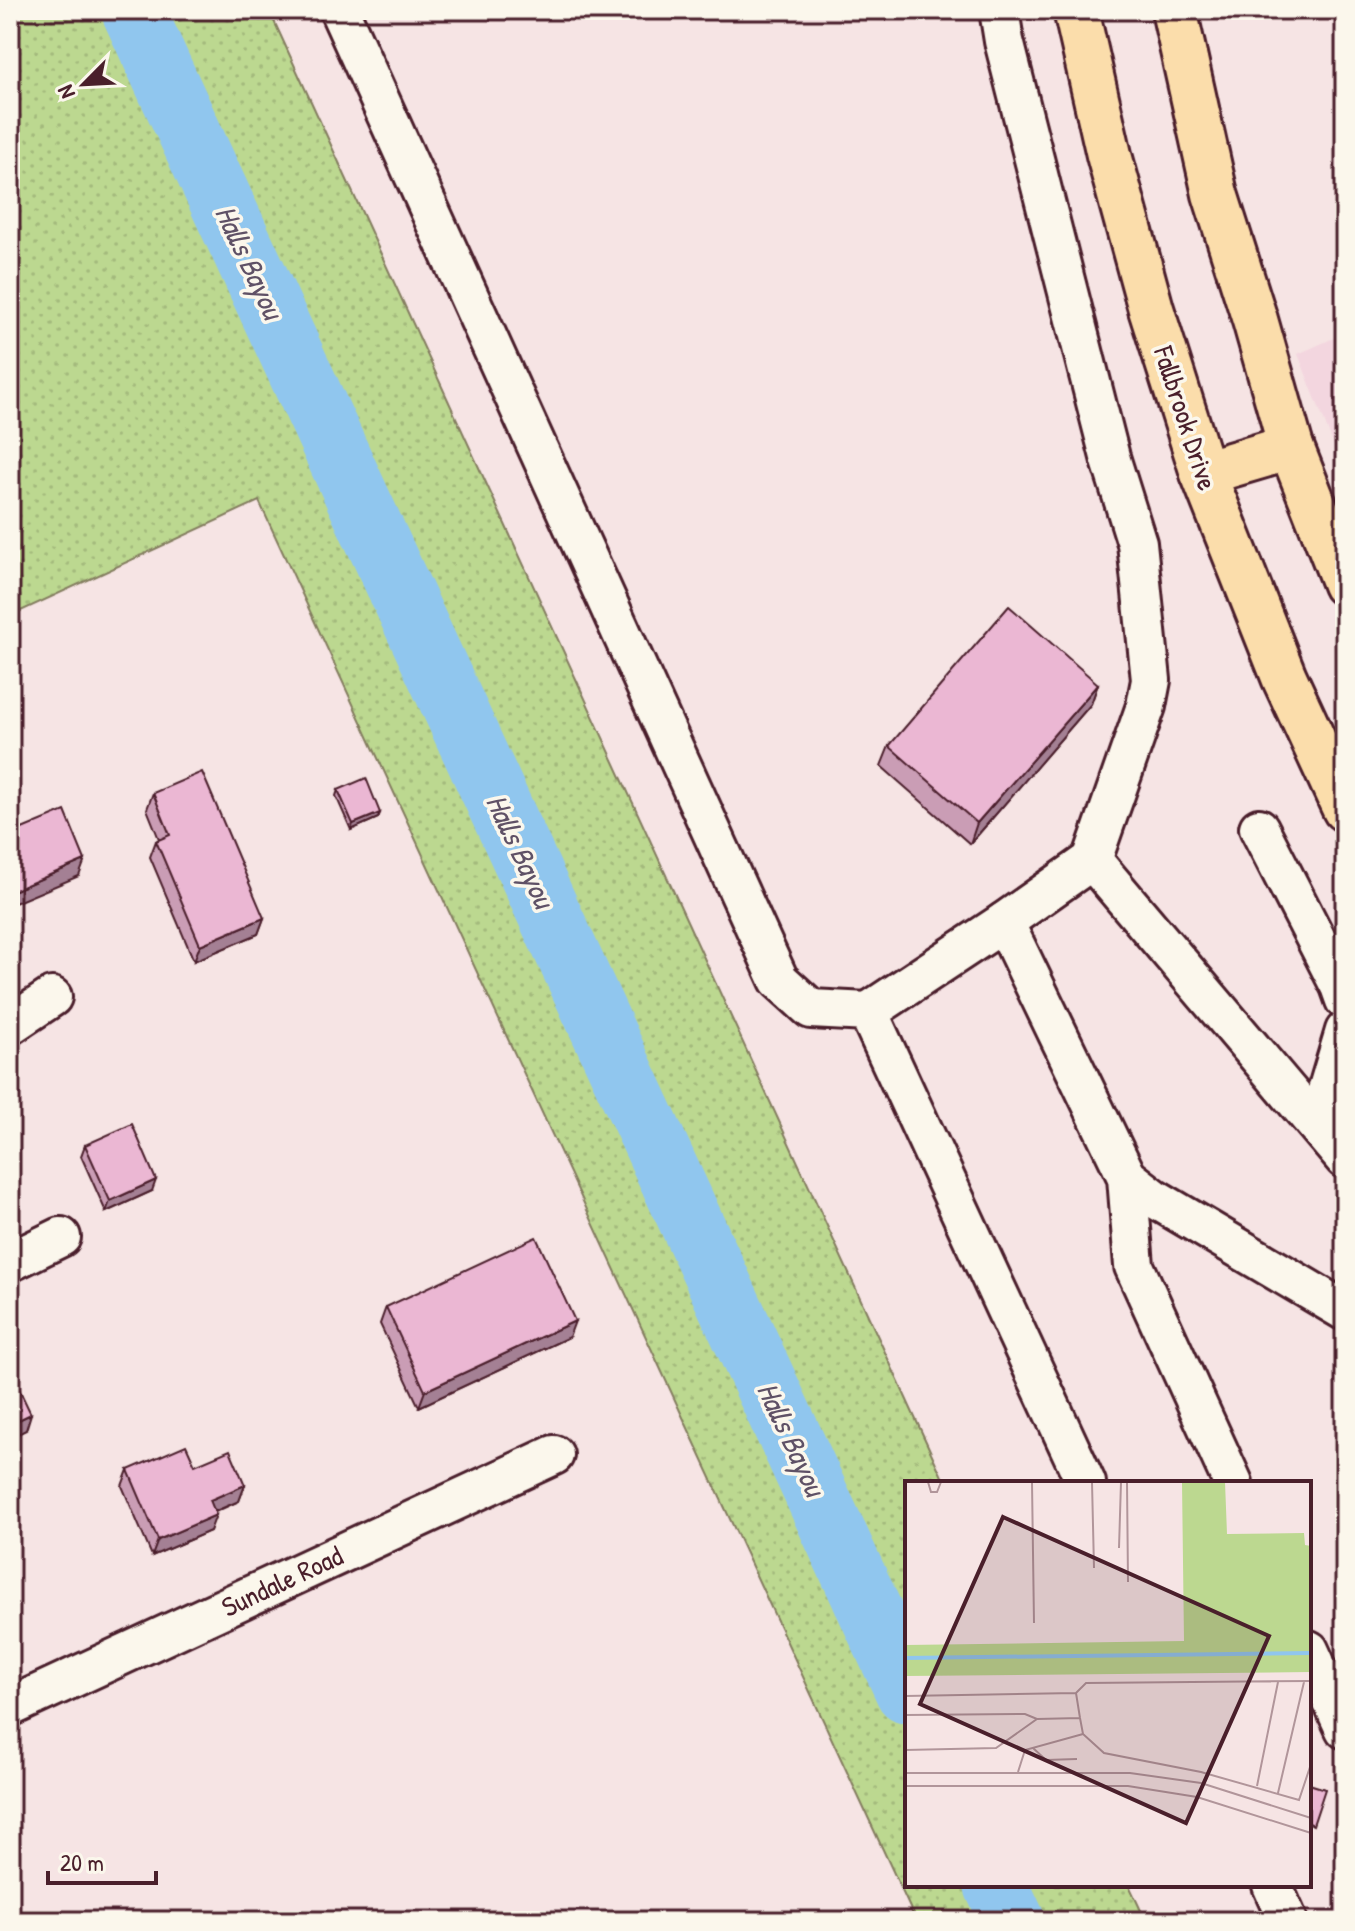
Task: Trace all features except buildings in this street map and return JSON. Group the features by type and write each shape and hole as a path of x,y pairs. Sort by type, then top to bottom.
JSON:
{"main road":[{"name":"Fallbrook Drive","path":"1076,10 1109,155 1151,309 1203,473 1284,677 1345,809"},
{"path":"1174,10 1215,194 1291,447 1345,584"},
{"path":"1203,473 1291,447"}],"street":[{"path":"339,10 779,980 811,1009 868,1012 1092,860 1146,706 1151,680 1137,543 1110,457 1008,57 999,10"},
{"path":"1259,828 1345,1000"},
{"path":"1092,860 1345,1159"},
{"path":"1004,922 1127,1177 1134,1266 1232,1481"},
{"path":"10,1025 52,997"},
{"path":"868,1012 1085,1481"},
{"path":"1317,1125 1345,1031"},
{"path":"1127,1177 1154,1198 1345,1311"},
{"path":"10,1262 61,1237"},
{"name":"Sundale Road","path":"10,1707 554,1455"},
{"path":"1311,1654 1345,1729"},
{"path":"1273,1887 1288,1921"}],"shaded area":[{"path":"1345,333 1345,474 1298,354"}],"green space":[{"path":"10,10 269,10 944,1481 905,1481 905,1887 1130,1887 1146,1921 916,1921 259,501 10,616"}],"waterway":[{"name":"Halls Bayou","path":"133,10 905,1687"},
{"name":"Halls Bayou","path":"997,1887 1013,1921"}]}
